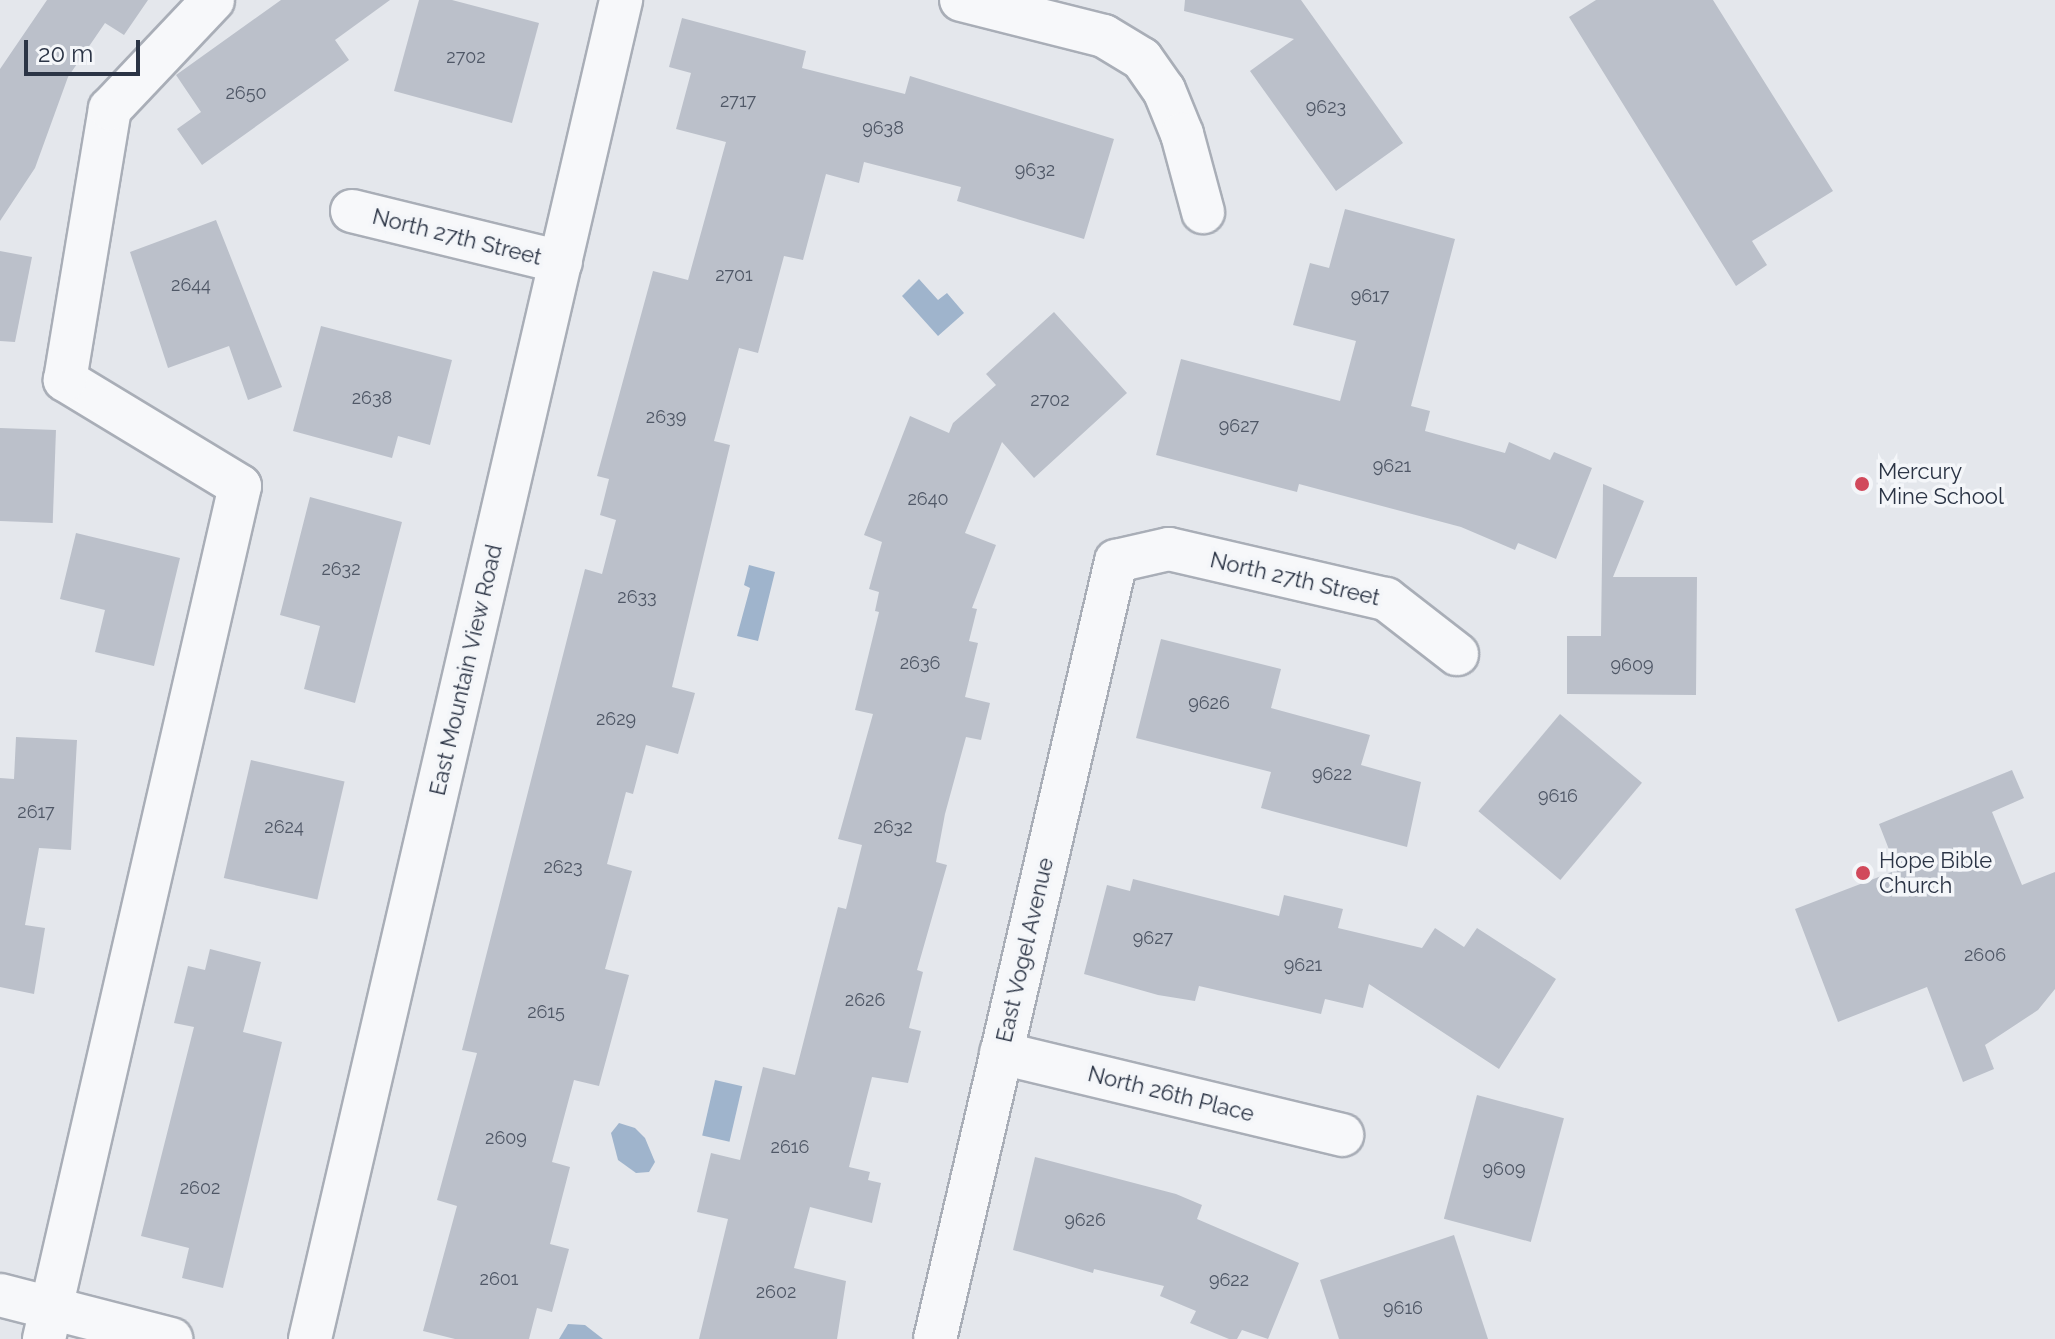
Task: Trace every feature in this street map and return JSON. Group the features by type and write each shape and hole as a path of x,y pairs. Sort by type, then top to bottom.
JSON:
{"street":[{"path":"48,1324 240,486 65,380 110,109 213,0"},
{"name":"East Mountain View Road","path":"310,1339 621,0"},
{"path":"961,0 1104,36 1142,59 1164,90 1182,134 1203,212"},
{"name":"North 27th Street","path":"352,211 561,262"},
{"name":"North 27th Street","path":"1116,561 1169,549 1386,599 1457,654"},
{"name":"East Vogel Avenue","path":"935,1339 1116,561"},
{"name":"North 26th Place","path":"1001,1053 1342,1135"},
{"path":"0,1295 48,1324 171,1339"}],"water":[{"path":"919,279 938,300 947,293 964,313 938,336 902,296"},
{"path":"749,565 775,572 758,641 737,636 750,588 744,585"},
{"path":"715,1080 742,1086 729,1142 702,1136"},
{"path":"619,1123 635,1128 645,1138 655,1162 649,1172 636,1173 618,1160 611,1133"},
{"path":"568,1324 585,1325 603,1339 559,1339"}],"building":[{"path":"47,0 148,0 124,35 105,23 68,77 35,168 0,221 0,69"},
{"path":"281,0 390,0 335,40 349,60 202,165 177,129 201,112 176,75"},
{"path":"419,0 452,0 539,23 512,123 394,91"},
{"path":"1185,0 1301,0 1403,143 1336,191 1250,71 1294,39 1184,11"},
{"path":"1596,0 1713,0 1833,191 1752,241 1767,265 1736,286 1569,17"},
{"path":"682,18 806,51 802,68 905,94 910,76 1114,139 1084,239 957,201 961,187 864,162 859,183 826,174 803,260 784,256 758,353 739,348 714,441 730,445 672,687 695,693 678,754 646,745 633,794 626,792 607,864 632,871 605,969 629,975 599,1086 574,1080 552,1162 570,1167 550,1244 569,1249 552,1312 537,1308 529,1339 455,1339 423,1331 457,1206 437,1200 477,1053 462,1050 585,569 602,574 616,520 600,515 609,479 597,476 653,271 688,280 726,142 676,129 691,73 669,67"},
{"path":"1345,209 1455,239 1411,406 1430,411 1425,431 1505,453 1509,442 1550,460 1554,452 1592,468 1556,559 1518,543 1515,550 1461,527 1299,484 1297,492 1156,455 1181,359 1340,401 1356,341 1293,325 1310,263 1329,268"},
{"path":"216,220 282,387 248,400 229,346 168,368 130,252"},
{"path":"0,251 32,257 15,342 0,341"},
{"path":"1054,312 1127,393 1034,478 1002,442 965,533 996,545 972,608 977,609 969,641 978,643 965,697 990,703 981,740 966,737 945,814 936,862 947,865 917,970 923,972 909,1028 921,1031 908,1083 872,1077 849,1167 870,1172 868,1180 881,1183 872,1223 810,1207 794,1268 846,1281 837,1339 699,1339 728,1219 697,1212 711,1153 740,1160 763,1067 795,1075 838,907 846,909 862,845 838,839 873,714 855,710 879,612 875,611 879,592 869,589 882,542 864,535 910,416 949,433 953,423 996,385 986,374"},
{"path":"321,326 452,360 430,445 398,436 392,458 293,431"},
{"path":"0,428 56,430 53,523 0,521"},
{"path":"1603,484 1644,501 1613,577 1697,577 1696,695 1567,694 1567,636 1601,636"},
{"path":"310,497 402,522 355,703 304,689 320,626 280,615"},
{"path":"76,533 180,558 154,666 95,652 105,610 60,599"},
{"path":"1161,639 1281,669 1271,708 1370,735 1361,765 1421,782 1407,847 1261,808 1271,772 1136,738"},
{"path":"1560,714 1642,783 1560,880 1478,811"},
{"path":"16,737 77,740 71,850 39,848 25,925 45,928 34,994 0,987 0,778 14,779"},
{"path":"251,760 345,782 317,899 224,878"},
{"path":"2012,770 2024,798 1992,812 2022,885 2055,872 2055,989 2038,1010 1985,1045 1994,1069 1963,1082 1927,987 1838,1022 1795,909 1897,870 1879,824"},
{"path":"1133,879 1279,916 1284,895 1343,909 1338,928 1422,948 1435,928 1464,947 1477,928 1556,979 1499,1069 1369,984 1363,1008 1325,999 1321,1014 1199,986 1195,1001 1158,995 1084,974 1107,885 1130,891"},
{"path":"210,949 261,962 243,1032 282,1042 223,1288 182,1278 189,1248 141,1236 194,1027 174,1023 188,966 205,970"},
{"path":"1477,1095 1564,1118 1531,1242 1444,1219"},
{"path":"1035,1157 1176,1194 1202,1205 1197,1219 1299,1263 1268,1339 1242,1330 1237,1339 1229,1339 1190,1323 1196,1311 1160,1296 1164,1286 1094,1269 1093,1273 1013,1250"},
{"path":"1454,1235 1488,1339 1339,1339 1320,1280"}],"place":[{"name":"Mercury Mine School","path":"1862,484"},
{"name":"Hope Bible Church","path":"1863,873"}]}
